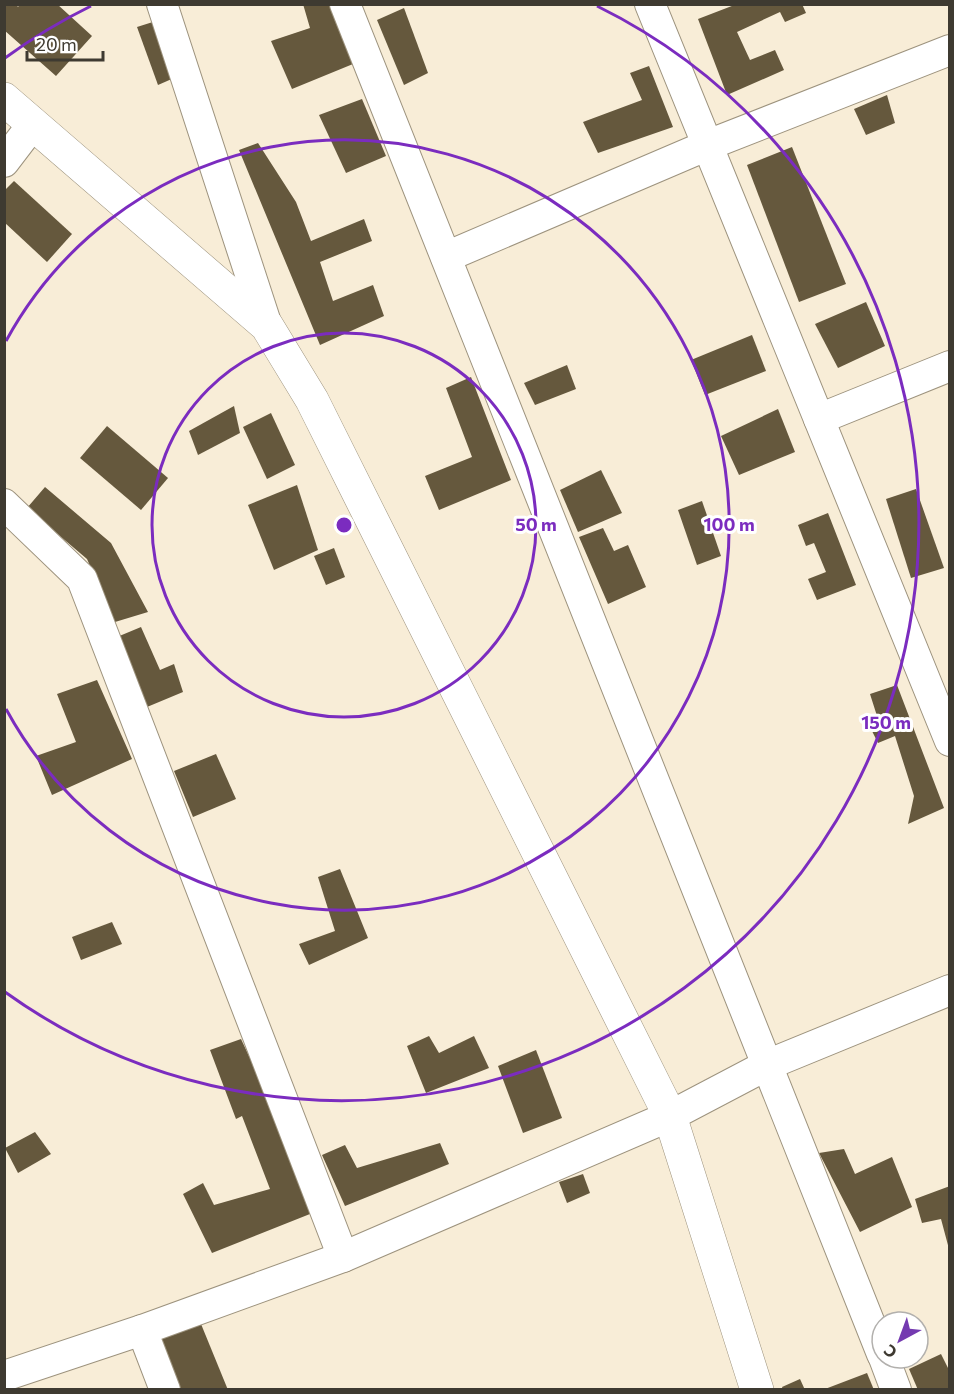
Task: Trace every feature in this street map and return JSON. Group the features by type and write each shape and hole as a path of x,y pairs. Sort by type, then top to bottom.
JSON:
{"street":[{"path":"162,4 267,326 312,399 670,1116 757,1389"},
{"path":"345,4 870,1323"},
{"path":"650,4 819,419 941,697 950,741"},
{"path":"446,257 708,144 950,50"},
{"path":"4,99 267,326"},
{"path":"4,162 33,124"},
{"path":"819,419 950,366"},
{"path":"4,504 82,579 343,1257"},
{"path":"4,1376 142,1330 343,1257 670,1116 767,1065 950,990"},
{"path":"142,1330 165,1389"},
{"path":"889,1370 896,1389"}],"building":[{"path":"4,4 16,4 18,7 20,4 57,4 92,36 56,76 4,30"},
{"path":"303,4 330,4 353,64 292,89 271,41 310,28"},
{"path":"737,4 802,4 806,13 785,22 780,12 737,32 750,60 775,50 784,70 727,95 698,19"},
{"path":"404,8 428,73 404,85 377,20"},
{"path":"156,21 174,78 158,85 137,27"},
{"path":"649,66 673,127 598,153 583,122 642,100 630,73"},
{"path":"887,95 895,123 866,135 854,109"},
{"path":"362,99 386,156 346,173 319,115"},
{"path":"258,143 296,202 311,241 364,219 372,241 320,262 333,301 373,285 384,316 320,345 239,150"},
{"path":"792,147 846,284 799,302 747,165"},
{"path":"14,181 72,234 47,262 4,222 4,191"},
{"path":"866,302 885,346 838,368 815,324"},
{"path":"752,335 766,371 705,395 691,360"},
{"path":"567,365 576,389 535,405 524,383"},
{"path":"471,377 511,480 439,510 425,476 472,457 446,388"},
{"path":"234,406 240,433 198,455 189,431"},
{"path":"778,409 795,452 739,475 721,436"},
{"path":"271,413 295,465 267,479 243,427"},
{"path":"107,426 168,478 141,510 80,458"},
{"path":"601,470 622,513 578,532 560,490"},
{"path":"297,485 318,550 274,570 248,505"},
{"path":"45,487 111,543 148,612 115,622 87,559 27,508"},
{"path":"916,489 944,568 911,578 886,499"},
{"path":"702,501 721,556 697,565 678,510"},
{"path":"828,513 856,585 817,600 808,579 826,572 814,543 806,546 798,525"},
{"path":"603,528 614,551 628,545 646,587 608,604 579,537"},
{"path":"334,548 345,577 326,585 314,556"},
{"path":"141,627 160,670 174,664 183,692 147,707 117,637"},
{"path":"97,680 132,759 52,795 36,756 76,742 57,694"},
{"path":"897,685 944,808 908,824 914,796 895,736 878,743 867,721 877,716 870,694"},
{"path":"216,754 236,799 193,817 174,771"},
{"path":"340,869 368,938 309,965 299,944 335,931 318,877"},
{"path":"112,922 122,944 81,960 72,937"},
{"path":"429,1036 439,1053 474,1036 489,1068 426,1093 407,1046"},
{"path":"241,1039 271,1103 315,1212 212,1253 183,1194 203,1183 214,1205 270,1189 242,1116 236,1119 210,1050"},
{"path":"536,1050 562,1118 523,1133 498,1066"},
{"path":"35,1132 51,1154 18,1173 5,1148"},
{"path":"440,1143 449,1164 345,1206 322,1155 345,1145 357,1168"},
{"path":"844,1149 855,1174 892,1157 912,1207 860,1232 819,1153"},
{"path":"583,1174 590,1193 567,1203 559,1182"},
{"path":"950,1186 949,1249 941,1219 922,1223 915,1199"},
{"path":"201,1324 228,1390 171,1390 152,1342"},
{"path":"941,1354 950,1372 950,1390 918,1390 909,1370 930,1370 930,1359"},
{"path":"867,1373 874,1390 825,1390 825,1389"},
{"path":"800,1379 805,1390 783,1390 782,1387"}]}
